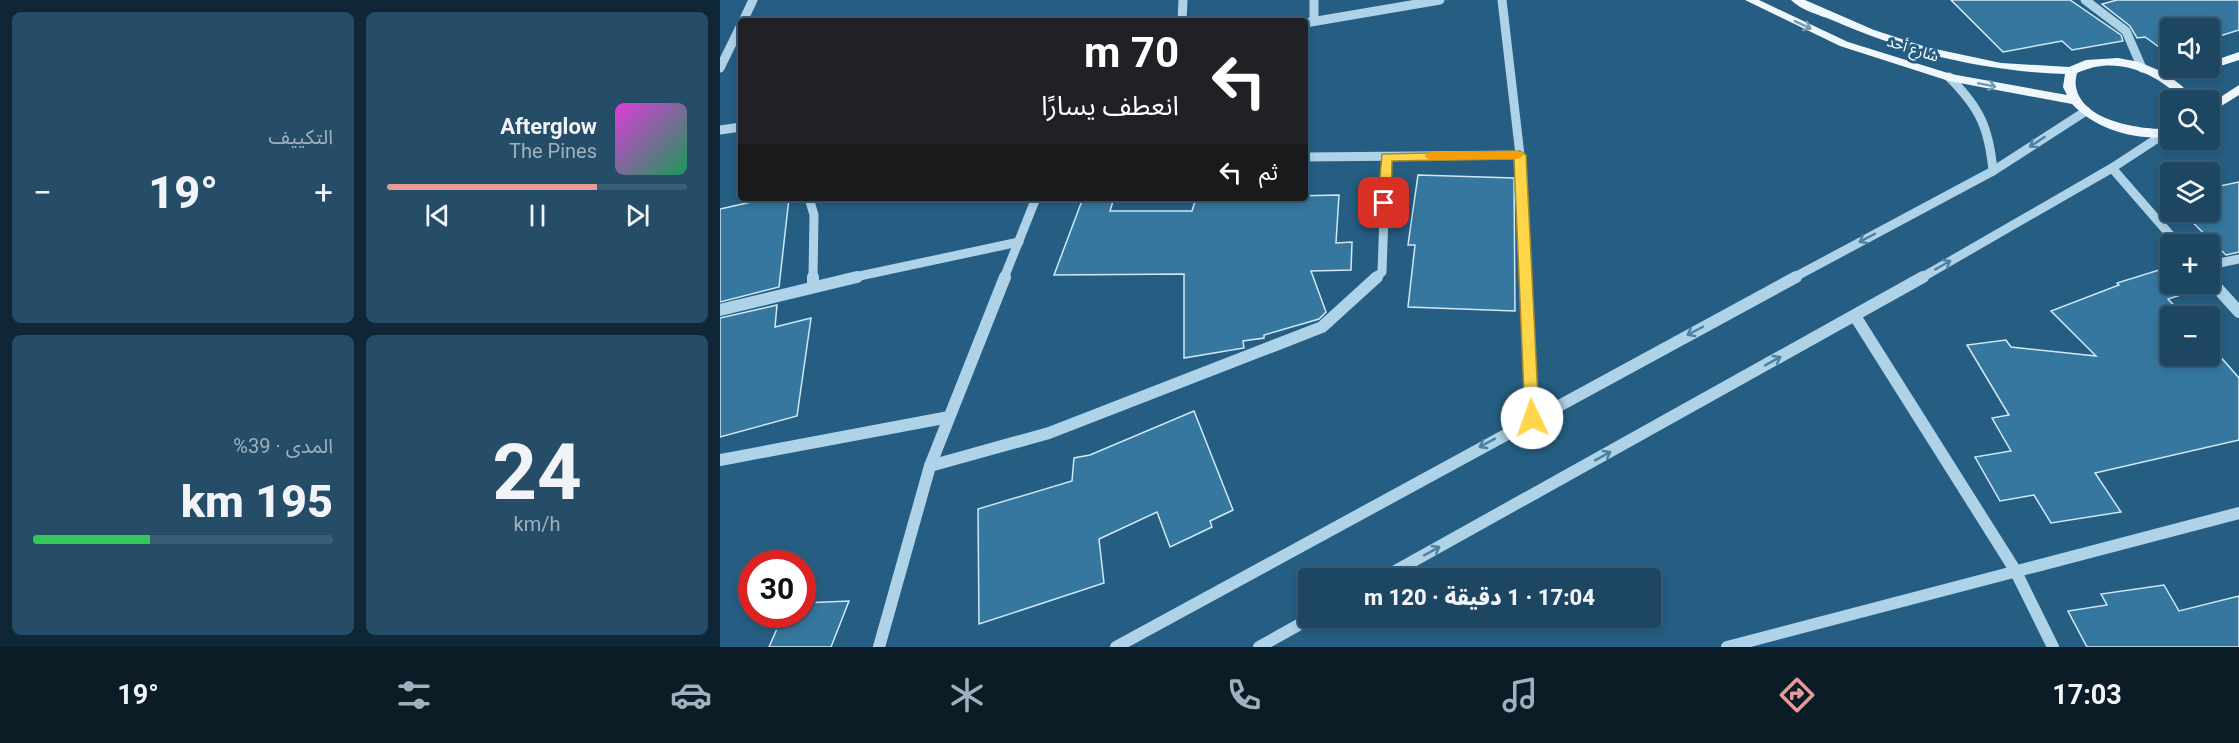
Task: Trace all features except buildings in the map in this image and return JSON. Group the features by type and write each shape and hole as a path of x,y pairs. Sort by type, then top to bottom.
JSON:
{"main road":[{"name":"شارع أحد","path":"1750,0 1844,44 1949,78 2076,101"},
{"name":"شارع أحد","path":"1796,0 1848,25 1942,54 2002,67 2071,71"},
{"path":"2220,63 2239,56"},
{"path":"2160,134 2132,132 2099,120 2086,111 2076,101 2067,83 2071,71 2097,61 2119,62 2157,74 2179,90"},
{"path":"2220,102 2239,88"}],"street":[{"path":"744,18 753,0"},
{"path":"1182,18 1183,0"},
{"path":"1314,0 1314,21"},
{"path":"1308,22 1440,0"},
{"path":"1502,0 1520,155 1532,418"},
{"path":"2085,0 2126,31 2142,68"},
{"path":"720,68 738,32"},
{"path":"1949,78 1973,100 1991,135 1993,171"},
{"path":"1116,647 1532,418 1993,171 2086,111"},
{"path":"720,130 738,127"},
{"path":"1401,568 1855,316 2160,138"},
{"path":"1308,158 1520,155"},
{"path":"930,466 1049,434 1322,327 1382,272 1386,157"},
{"path":"2112,168 2169,234"},
{"path":"809,201 814,215 813,286"},
{"path":"879,647 930,466 1035,201"},
{"path":"720,310 813,286 1019,242"},
{"path":"2220,263 2239,259"},
{"path":"2220,291 2239,312"},
{"path":"1855,316 2015,570 2053,647"},
{"path":"720,460 949,417"},
{"path":"1727,647 2239,513"},
{"path":"1259,647 1298,625"}],"slow traffic":[{"path":"1430,156 1518,155"}],"route":[{"path":"1384,203 1386,157 1520,155 1532,418"}]}
